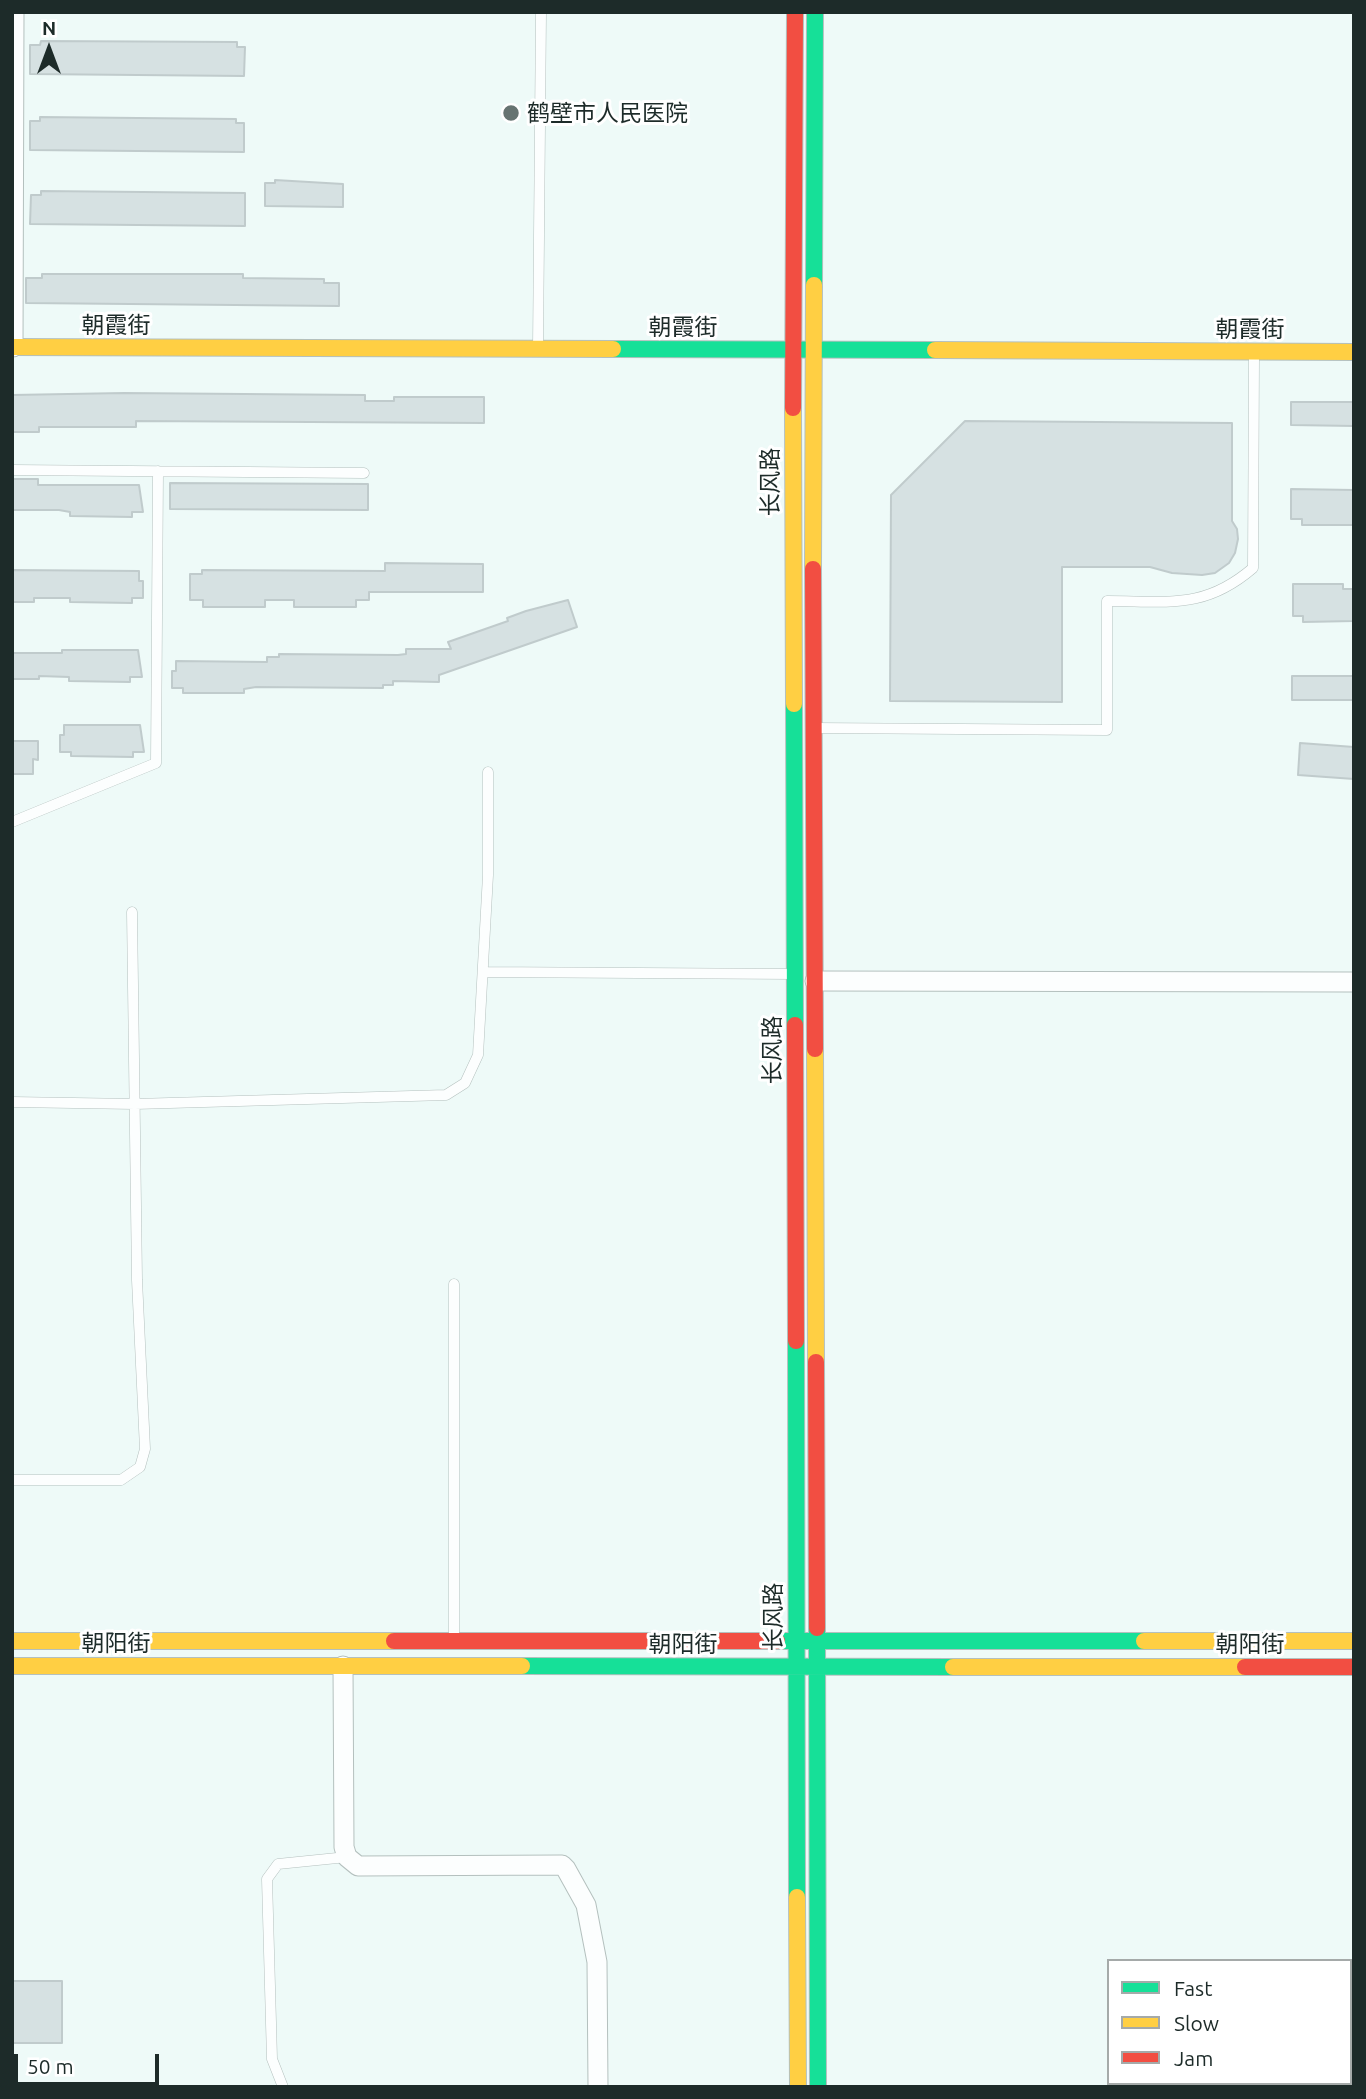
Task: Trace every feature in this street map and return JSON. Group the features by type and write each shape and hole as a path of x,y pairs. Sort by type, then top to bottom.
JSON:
{"main road":[{"name":"长风路","path":"795,12 793,350 797,2087"},
{"name":"长风路","path":"815,12 818,2087"},
{"name":"朝霞街","path":"12,347 1354,352"},
{"name":"朝阳街","path":"12,1641 1354,1642"},
{"name":"朝阳街","path":"12,1666 1354,1667"}],"street":[{"path":"12,347 14,12"},
{"path":"815,981 1354,982"},
{"path":"343,1666 344,1847 347,1857 358,1866 562,1865 586,1905 597,1962 598,2087"}],"lane":[{"path":"538,349 541,12"},
{"path":"814,728 1107,730 1107,601 1192,601 1230,587 1253,568 1255,351"},
{"path":"12,470 364,472"},
{"path":"12,822 156,763 158,471"},
{"path":"12,1102 135,1104 446,1096 465,1083 478,1055 488,772"},
{"path":"12,1480 121,1480 140,1468 145,1448 137,1280 132,912"},
{"path":"483,972 794,974"},
{"path":"454,1284 454,1641"},
{"path":"283,2087 272,2059 267,1879 278,1864 347,1857"}],"building":[{"path":"41,41 237,42 237,47 245,47 244,76 30,74 30,45 40,45"},
{"path":"40,117 236,119 236,123 244,123 244,152 30,150 30,121 40,121"},
{"path":"275,180 343,184 343,207 265,206 265,183 275,183"},
{"path":"41,191 245,193 245,226 30,224 31,195 41,195"},
{"path":"42,274 243,274 243,278 324,279 324,283 339,283 339,306 26,303 26,278 42,278"},
{"path":"12,395 365,395 365,401 394,401 394,397 484,397 484,423 136,421 136,427 39,427 39,432 12,432"},
{"path":"1291,402 1354,402 1354,426 1291,425"},
{"path":"965,421 1232,423 1232,521 1237,529 1238,539 1235,553 1229,563 1215,573 1202,575 1172,573 1150,567 1062,567 1062,702 890,701 891,495"},
{"path":"12,479 38,479 38,485 139,485 143,512 132,512 132,517 70,516 70,512 59,510 12,510"},
{"path":"170,483 368,484 368,510 170,509"},
{"path":"1291,489 1354,490 1354,525 1302,525 1302,519 1291,519"},
{"path":"385,563 483,564 483,592 369,592 369,600 356,600 356,607 294,607 294,600 265,600 265,607 203,607 203,600 190,600 190,574 202,574 202,570 385,571"},
{"path":"12,570 139,571 139,581 143,581 143,598 132,598 132,603 70,602 70,598 34,598 34,602 12,602"},
{"path":"1293,584 1343,584 1343,589 1354,589 1354,621 1303,622 1303,616 1293,616"},
{"path":"568,600 577,627 439,675 439,682 393,681 393,685 383,685 383,688 256,687 244,689 244,693 183,693 183,688 172,688 172,671 176,671 176,661 267,662 267,657 279,657 279,654 398,655 406,654 406,649 451,649 448,642 508,621 507,618 526,611"},
{"path":"62,650 138,650 142,677 130,677 130,682 69,681 69,677 39,676 39,679 12,679 12,653 62,653"},
{"path":"1292,676 1354,676 1354,700 1292,700"},
{"path":"64,725 140,725 144,752 133,752 133,757 71,756 71,752 60,752 60,735 64,735"},
{"path":"12,741 38,741 38,760 33,759 33,774 12,774"},
{"path":"1300,743 1354,747 1354,779 1298,775"},
{"path":"12,1981 62,1981 62,2043 12,2043"}],"traffic: fast":[{"path":"814,285 815,12"},
{"path":"613,349 935,350"},
{"path":"794,704 795,1025"},
{"path":"796,1341 797,1897"},
{"path":"817,1628 818,2087"},
{"path":"777,1641 1144,1641"},
{"path":"522,1666 953,1667"}],"traffic: slow":[{"path":"813,569 814,285"},
{"path":"12,347 613,349"},
{"path":"935,350 1354,352"},
{"path":"793,408 794,704"},
{"path":"815,1049 816,1362"},
{"path":"12,1641 394,1641"},
{"path":"1144,1641 1354,1641"},
{"path":"12,1666 522,1666"},
{"path":"953,1667 1245,1667"},
{"path":"797,1897 798,2087"}],"traffic: jam":[{"path":"793,408 795,12"},
{"path":"813,569 815,1049"},
{"path":"795,1025 796,1341"},
{"path":"816,1362 817,1628"},
{"path":"394,1641 777,1641"},
{"path":"1245,1667 1354,1667"}],"place":[{"name":"鹤壁市人民医院","path":"511,113"}]}
